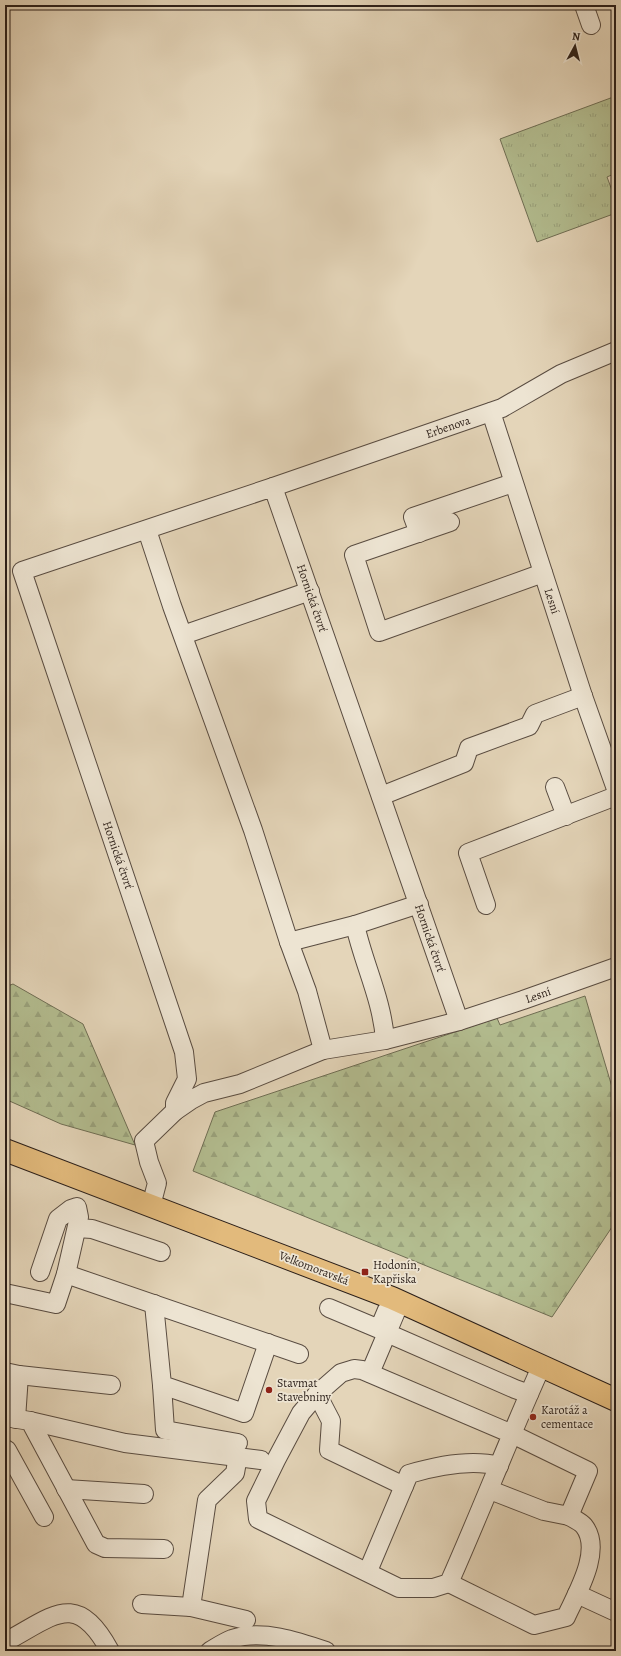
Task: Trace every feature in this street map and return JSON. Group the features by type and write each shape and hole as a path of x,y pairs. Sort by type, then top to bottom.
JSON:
{"main road":[{"name":"Velkomoravská","path":"5,1150 396,1300 616,1400"}],"street":[{"path":"584,5 591,24"},
{"name":"Erbenova","path":"273,487 491,412 506,406 561,374 616,351"},
{"name":"Lesní","path":"491,412 513,483 616,789"},
{"path":"419,533 413,517 513,483"},
{"name":"Hornická čtvrť","path":"187,1079 184,1052 22,571 273,487 459,1021"},
{"path":"450,522 354,555 379,632 543,573"},
{"path":"147,530 182,635 253,830 289,942 307,991 323,1050"},
{"path":"182,635 310,591"},
{"path":"381,796 464,763 469,748 529,726 535,714 584,696"},
{"path":"555,786 566,816"},
{"path":"486,905 468,853 616,796"},
{"path":"289,942 355,925 419,904"},
{"path":"355,925 359,944 381,1009 385,1040"},
{"name":"Lesní","path":"459,1021 616,967"},
{"path":"151,1206 157,1183 149,1162 144,1141 175,1111 191,1100 204,1093 246,1082 323,1050 385,1040 459,1021"},
{"path":"175,1111 175,1103 187,1079 204,1093"},
{"path":"5,1293 56,1304 66,1274 77,1228 79,1217 77,1207 87,1181"},
{"path":"40,1272 58,1219 71,1209 77,1207"},
{"path":"77,1228 92,1229 161,1252"},
{"path":"66,1274 299,1354"},
{"path":"329,1308 379,1329 396,1300"},
{"path":"370,1373 387,1333 396,1300"},
{"path":"154,1304 165,1430 238,1450 261,1460"},
{"path":"387,1333 529,1394"},
{"path":"162,1384 244,1413 268,1343"},
{"path":"449,1583 490,1490 541,1367"},
{"path":"490,1490 544,1511 569,1516 584,1525 588,1532 591,1552 589,1563 566,1617 534,1625 449,1583 433,1588 399,1588 368,1571 258,1519 256,1501 301,1414 317,1394 346,1370 362,1370 512,1434 588,1471 569,1516"},
{"path":"111,1385 12,1373 17,1419 66,1489 96,1544 100,1547 164,1549"},
{"path":"317,1394 331,1421 329,1450 404,1486"},
{"path":"17,1419 125,1443 238,1450"},
{"path":"5,1449 7,1450 44,1517"},
{"path":"191,1606 207,1500 235,1473 238,1450"},
{"path":"368,1571 409,1474 425,1469 478,1462 499,1466"},
{"path":"66,1489 144,1494"},
{"path":"577,1594 616,1612"},
{"path":"142,1604 191,1606 246,1620"},
{"path":"5,1642 57,1614 77,1613 88,1620 100,1633 110,1651"},
{"path":"210,1651 231,1640 247,1636 260,1635 300,1642 326,1651"}],"green space":[{"path":"616,96 616,173 607,177 616,201 616,213 537,242 500,139"},
{"path":"13,984 83,1024 135,1145 61,1124 5,1099 5,987"},
{"path":"585,996 612,1087 616,1090 616,1221 552,1317 193,1171 215,1112 497,1018 500,1025"}],"place":[{"name":"Hodonín, Kapřiska","path":"365,1272"},
{"name":"Stavmat Stavebniny","path":"269,1390"},
{"name":"Karotáž a cementace","path":"533,1417"}]}
